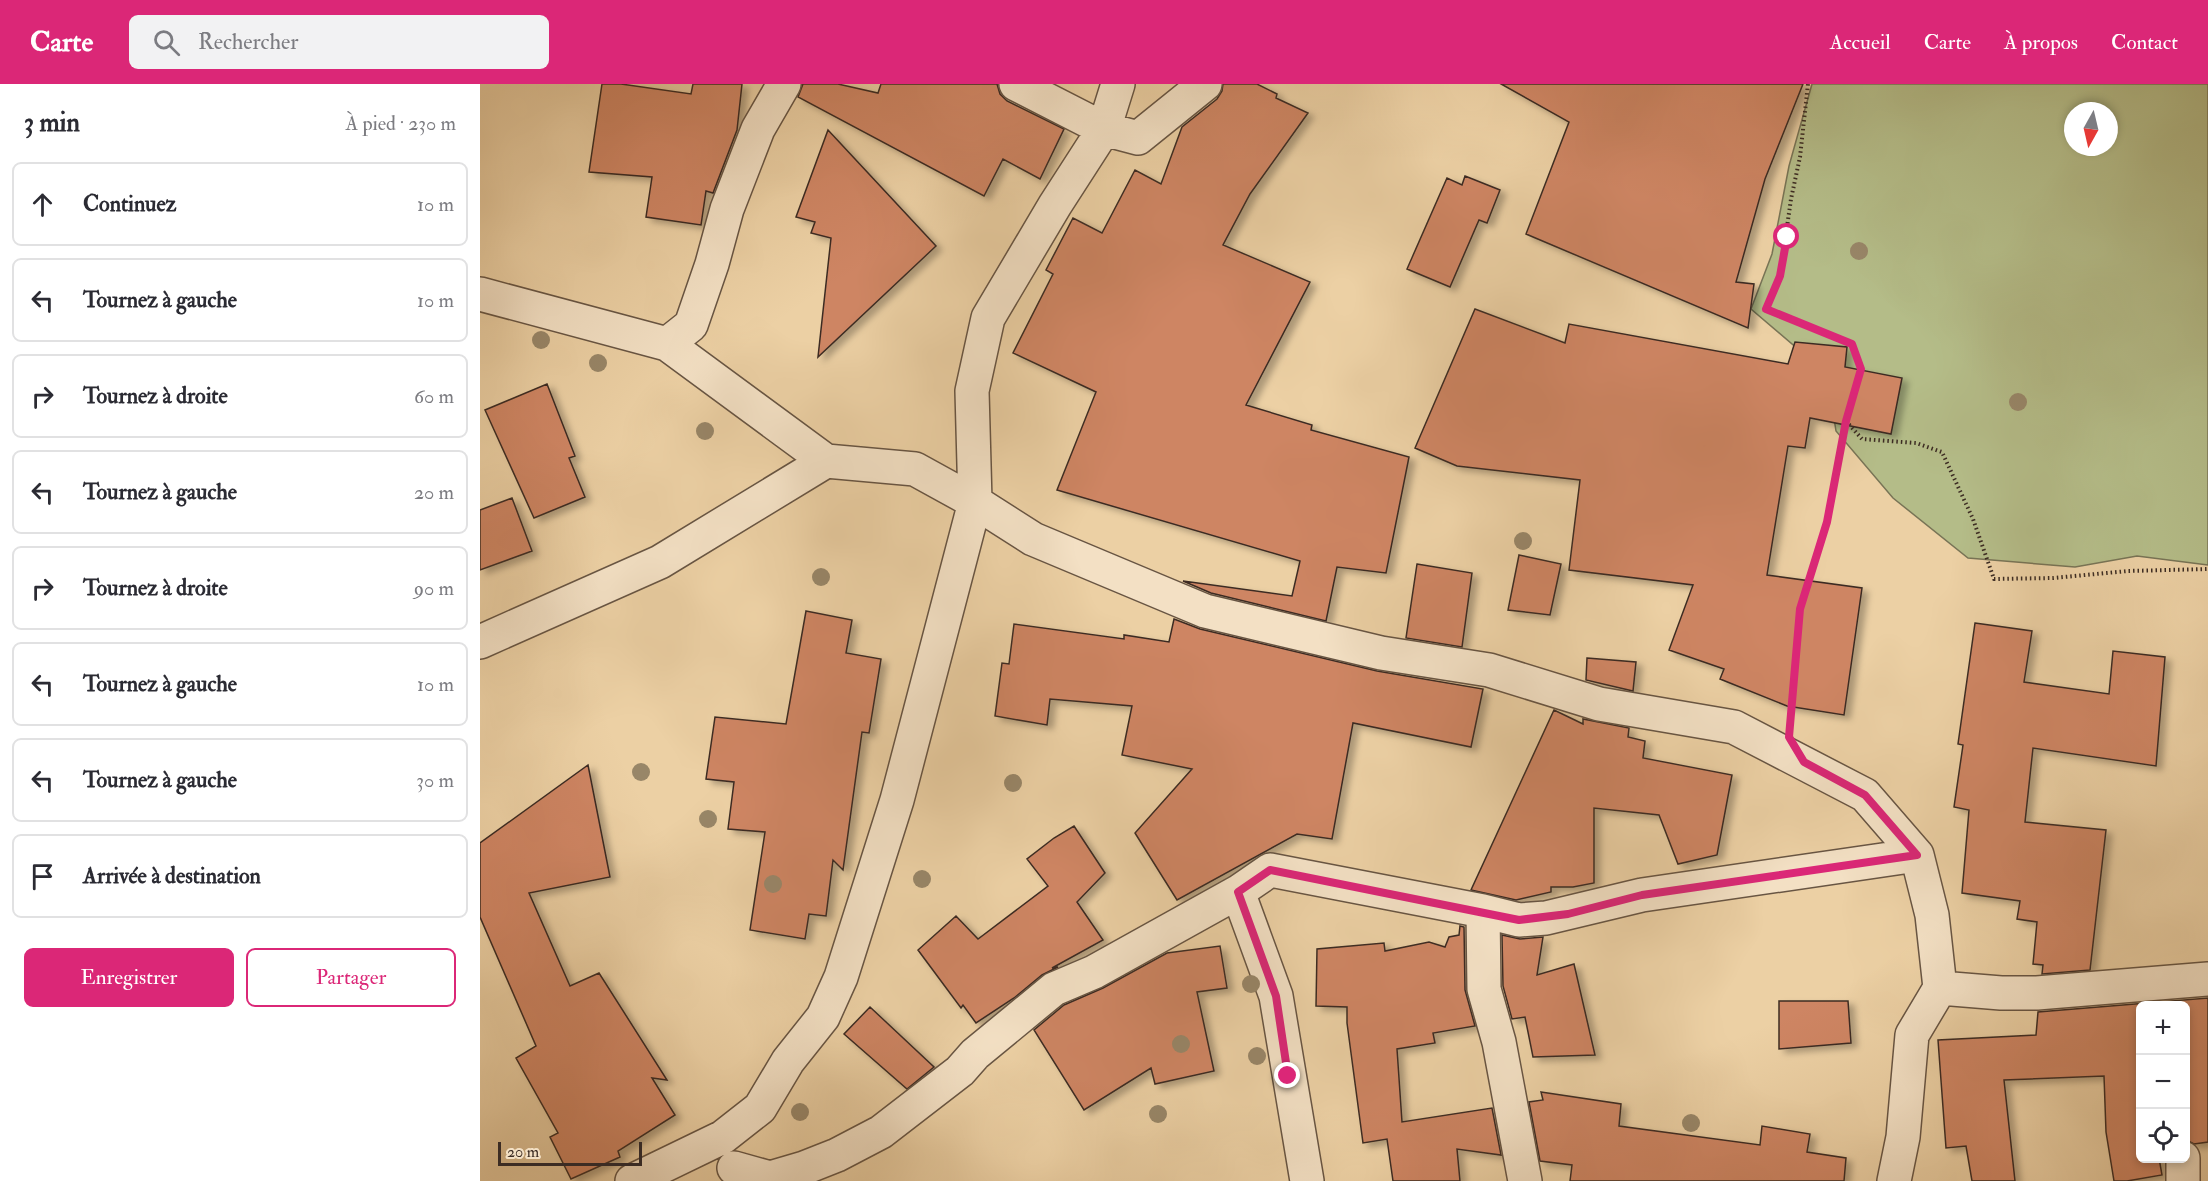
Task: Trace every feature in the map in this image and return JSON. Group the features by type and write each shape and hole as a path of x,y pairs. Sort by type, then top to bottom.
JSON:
{"street":[{"path":"667,345 691,325 712,264 727,209 758,129 784,84"},
{"path":"1016,84 1104,129 1138,138 1204,84"},
{"path":"632,1181 723,1137 760,1108 788,1061 823,1017 841,977 897,800 975,502 972,391 988,318 1104,129 1118,84"},
{"path":"480,294 667,345 826,461 915,469 975,502 1033,539 1205,611 1381,653 1489,670 1599,704 1734,727 1865,795 1917,855 1932,915 1940,988 1912,1035 1904,1137 1894,1181"},
{"path":"480,642 660,562 826,461"},
{"path":"723,1137 736,1175 770,1178 837,1155 881,1132 960,1071 975,1054 1054,989 1094,972 1238,892 1270,870 1519,920 1546,918 1642,895 1917,855"},
{"path":"1238,892 1276,996 1307,1181"},
{"path":"1483,912 1484,989 1499,1042 1525,1181"},
{"path":"1940,988 2001,993 2166,995 2208,980"},
{"path":"2183,1163 2183,1181"}],"path":[{"path":"1804,762 1789,737 1800,609 1827,522 1846,421 1861,369 1852,344 1766,309 1780,276 1791,198 1800,157 1808,84"},
{"path":"1846,421 1862,439 1916,443 1942,452 1973,519 1994,579 2054,578 2128,571 2208,569"}],"green space":[{"path":"1812,84 2208,84 2208,565 2137,556 2075,567 1968,558 1893,498 1836,431 1827,374 1751,309 1772,254 1789,166"}],"building":[{"path":"602,84 621,84 691,94 693,84 742,84 737,130 713,193 706,191 701,225 646,217 652,177 589,172"},
{"path":"803,84 838,84 878,93 881,84 997,84 1000,94 1007,101 1064,129 1040,179 1003,159 984,196 798,97"},
{"path":"1223,84 1257,84 1277,94 1276,98 1308,113 1250,194 1223,245 1310,282 1246,405 1312,425 1311,430 1409,457 1386,573 1337,567 1326,621 1211,593 1183,581 1292,596 1300,561 1057,490 1096,392 1013,353 1053,274 1046,270 1073,218 1102,233 1135,170 1161,184 1182,127 1217,99"},
{"path":"1501,84 1803,84 1765,179 1736,282 1754,284 1748,328 1526,234 1569,122"},
{"path":"828,130 936,246 818,357 831,238 811,233 815,222 796,217"},
{"path":"1465,176 1500,190 1487,223 1479,220 1450,287 1407,269 1447,178 1462,185"},
{"path":"1475,309 1565,343 1569,324 1788,364 1795,342 1847,347 1845,367 1902,378 1891,434 1810,418 1805,448 1788,446 1767,575 1862,588 1844,715 1787,706 1720,679 1724,669 1669,650 1693,585 1569,570 1580,480 1457,466 1415,448"},
{"path":"547,384 575,456 569,458 585,497 534,518 485,410"},
{"path":"512,498 532,551 480,570 480,510"},
{"path":"1519,555 1561,564 1550,615 1508,610"},
{"path":"1417,564 1472,573 1462,647 1406,638"},
{"path":"806,611 852,620 846,653 881,659 869,733 862,732 843,870 833,860 826,916 809,914 805,939 750,930 765,832 728,829 734,782 706,779 715,717 786,724"},
{"path":"1174,619 1200,629 1377,671 1483,689 1471,747 1353,723 1332,839 1297,834 1177,900 1135,833 1192,769 1122,755 1132,706 1050,699 1047,725 995,716 1002,663 1009,664 1014,624 1124,639 1124,635 1169,642"},
{"path":"1975,623 2032,631 2024,682 2109,694 2113,651 2165,657 2156,766 2033,748 2025,822 2106,830 2090,970 2042,974 2043,965 2033,964 2037,922 2017,919 2020,901 1962,893 1969,810 1954,807 1963,745 1958,744"},
{"path":"1587,658 1636,662 1633,691 1586,680"},
{"path":"1554,710 1583,724 1583,719 1629,728 1628,737 1645,741 1643,758 1732,775 1717,855 1678,864 1659,815 1594,808 1594,883 1573,887 1551,887 1551,892 1516,900 1471,890"},
{"path":"588,765 610,877 529,893 570,986 599,973 667,1080 652,1078 675,1115 618,1151 620,1157 571,1179 550,1137 558,1133 516,1058 536,1046 480,917 480,843"},
{"path":"1074,826 1105,873 1077,902 1103,940 1052,968 1058,967 1042,975 1014,998 976,1023 963,1005 961,1008 918,950 956,916 978,939 1048,886 1027,859"},
{"path":"1460,926 1464,927 1465,990 1475,1026 1433,1033 1435,1043 1397,1049 1402,1122 1492,1108 1501,1155 1457,1149 1460,1181 1393,1181 1387,1139 1363,1143 1347,1023 1347,1007 1316,1006 1317,949 1384,943 1385,951 1429,942 1445,947 1449,937 1459,935"},
{"path":"1502,935 1520,939 1543,937 1537,975 1574,964 1595,1055 1533,1057 1525,1017 1512,1019 1503,986"},
{"path":"1220,946 1227,988 1197,992 1214,1071 1155,1084 1151,1068 1084,1110 1034,1030 1064,1005 1103,988 1167,953"},
{"path":"2208,998 2208,1142 2194,1144 2190,1142 2190,1001 2172,1001"},
{"path":"1779,1001 1848,1001 1851,1043 1779,1049"},
{"path":"2136,1004 2136,1163 2160,1163 2162,1175 2114,1181 2106,1132 2104,1076 2004,1080 2015,1181 1972,1181 1966,1146 1946,1148 1938,1040 2036,1035 2038,1012"},
{"path":"870,1007 934,1067 907,1089 844,1034"},
{"path":"1541,1092 1621,1104 1619,1126 1760,1145 1762,1126 1810,1134 1807,1152 1846,1158 1844,1181 1570,1181 1572,1165 1540,1161 1529,1102 1543,1100"}],"route":[{"path":"1288,1076 1276,996 1238,892 1270,870 1519,920 1568,914 1642,895 1917,855 1865,795 1804,762 1789,737 1800,609 1827,522 1846,421 1861,369 1852,344 1766,309 1780,276 1787,237"}]}
